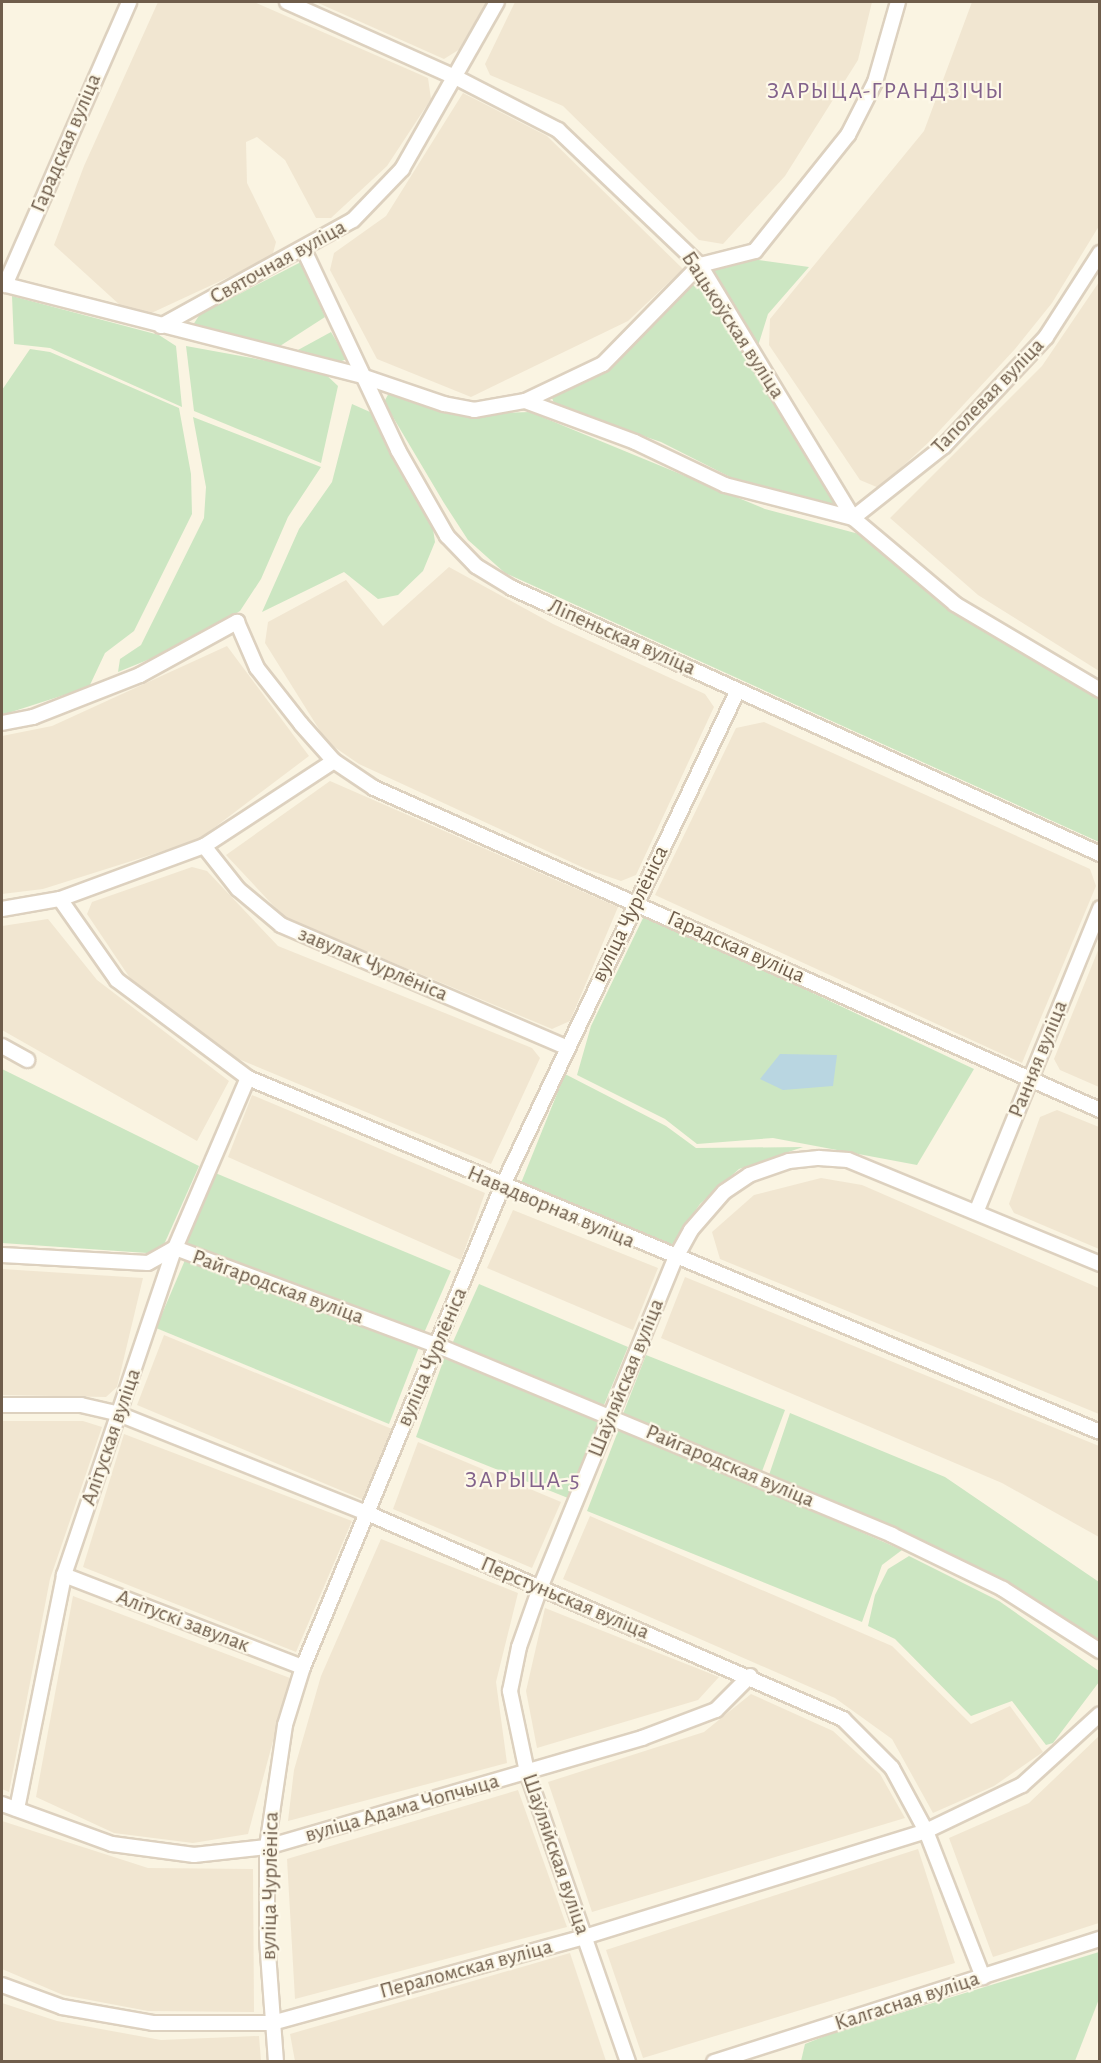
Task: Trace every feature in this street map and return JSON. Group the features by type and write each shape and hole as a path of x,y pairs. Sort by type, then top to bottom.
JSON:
{"street":[{"name":"Гарадская вуліца","path":"3,284 129,2"},
{"name":"Бацькоўская вуліца","path":"287,2 455,77 558,130 700,265 853,518 955,603 1100,690"},
{"name":"Святочная вуліца","path":"161,326 304,250 353,220 402,169 496,2"},
{"path":"3,284 362,376 474,410 525,401 603,364 700,265 755,250 815,181 848,135 875,82 898,2"},
{"name":"Ліпеньская вуліца","path":"304,250 362,376 447,536 476,566 512,588 1100,854"},
{"name":"Таполевая вуліца","path":"853,518 952,437 1046,337 1099,256"},
{"path":"525,401 634,442 725,485 853,518"},
{"name":"Гарадская вуліца","path":"2,723 33,717 140,675 237,622 257,668 334,761 400,801 635,902 1100,1110"},
{"name":"вуліца Чурлёніса","path":"276,2061 272,2023 267,1847 285,1725 303,1667 502,1186 566,1047 738,690"},
{"path":"2,909 60,899 204,846 334,761"},
{"name":"завулак Чурлёніса","path":"204,846 238,889 281,925 566,1047"},
{"name":"Навадворная вуліца","path":"60,899 117,980 248,1078 675,1259 1100,1432"},
{"name":"Ранняя вуліца","path":"977,1210 1100,908"},
{"path":"2,1046 27,1060"},
{"name":"Алітуская вуліца","path":"17,1809 64,1575 175,1248 248,1078"},
{"name":"Шаўляйская вуліца","path":"628,2061 527,1772 510,1691 519,1647 540,1588 675,1259 704,1211 724,1192 749,1175 789,1161 848,1161 977,1210 1100,1264"},
{"name":"Райгародская вуліца","path":"2,1255 148,1263 175,1248 436,1344 612,1415 892,1535 1003,1589 1100,1651"},
{"name":"Перстуньская вуліца","path":"2,1405 81,1405 119,1414 367,1513 750,1676 843,1719 892,1768 926,1831 983,1977"},
{"name":"Алітускі завулак","path":"64,1575 303,1667"},
{"name":"вуліца Адама Чопчыца","path":"2,1804 112,1844 194,1855 267,1847 527,1772 716,1710 750,1676"},
{"name":"Пераломская вуліца","path":"2,1985 62,2007 153,2023 272,2023 584,1937 926,1831 1022,1785 1100,1714"},
{"name":"Калгасная вуліца","path":"714,2061 1100,1940"}],"shaded area":[{"path":"158,2 254,2 428,78 431,99 387,166 331,218 316,218 285,160 257,137 246,142 247,183 276,242 272,257 145,316 121,306 54,245 84,166"},
{"path":"316,2 486,2 460,49 444,59"},
{"path":"515,2 872,2 858,60 785,176 723,244 699,240 563,106 490,75 485,64"},
{"path":"972,2 1099,2 1099,226 1052,303 1015,349 929,442 879,488 860,480 769,345 770,319 924,131"},
{"path":"463,93 547,136 683,269 628,321 471,397 377,359 330,270 334,253 386,216"},
{"path":"1099,282 1099,671 978,595 890,518 1042,366"},
{"path":"449,567 553,624 705,694 714,707 636,875 621,881 586,869 359,764 327,742 265,643 268,622 346,580 383,626"},
{"path":"227,646 309,756 198,840 43,889 2,894 2,736 52,726"},
{"path":"764,722 1090,869 1096,886 1022,1063 655,895 736,728"},
{"path":"330,781 618,907 570,1021 552,1029 284,917 226,855"},
{"path":"192,867 207,871 278,946 532,1048 540,1058 491,1164 236,1058 132,981 87,914 92,902"},
{"path":"48,919 97,980 229,1081 197,1141 2,1030 2,926"},
{"path":"1099,948 1099,1087 1060,1070 1054,1059"},
{"path":"252,1095 485,1193 461,1260 228,1157"},
{"path":"1057,1110 1099,1127 1099,1249 1014,1213 1009,1204 1040,1117"},
{"path":"821,1178 862,1185 1099,1288 1099,1414 720,1259 712,1232 754,1195"},
{"path":"513,1210 658,1268 633,1330 487,1268"},
{"path":"2,1269 143,1278 117,1387 106,1397 2,1395"},
{"path":"685,1277 1099,1446 1099,1537 1002,1483 661,1338"},
{"path":"164,1335 392,1429 364,1500 137,1405"},
{"path":"2,1421 83,1421 102,1427 50,1579 9,1792 2,1789"},
{"path":"124,1434 352,1521 296,1652 83,1567"},
{"path":"418,1442 561,1502 532,1568 393,1509"},
{"path":"590,1516 892,1646 971,1724 1010,1706 1043,1752 994,1786 933,1813 892,1739 835,1698 563,1579"},
{"path":"381,1539 518,1593 496,1682 507,1763 288,1821 294,1770 321,1676"},
{"path":"73,1596 290,1678 248,1834 193,1843 114,1833 36,1797"},
{"path":"545,1608 719,1677 698,1700 537,1748 526,1691"},
{"path":"751,1694 833,1731 880,1774 905,1818 592,1912 548,1782 704,1732"},
{"path":"1099,1736 1099,1923 993,1957 949,1838 1029,1803"},
{"path":"518,1790 567,1927 295,1999 287,1859"},
{"path":"2,1821 148,1868 253,1869 254,2012 148,2011 63,1995 2,1969"},
{"path":"918,1849 955,1963 643,2058 606,1950"},
{"path":"570,1953 606,2061 295,2061 290,2034"},
{"path":"2,2003 57,2021 161,2040 259,2036 261,2061 2,2061"}],"green space":[{"path":"751,259 809,267 768,314 758,346 710,267"},
{"path":"301,262 325,317 280,346 193,325 200,314"},
{"path":"694,276 838,505 738,481 661,442 555,406 552,398 560,391 614,364"},
{"path":"12,296 159,335 176,346 182,407 50,348 14,344"},
{"path":"331,332 347,359 339,362 298,350"},
{"path":"186,346 322,371 338,386 321,463 194,411"},
{"path":"30,349 50,352 179,408 191,474 192,514 134,631 105,653 89,687 2,715 2,390"},
{"path":"390,391 475,414 530,412 765,509 859,534 958,613 1099,695 1099,842 505,573 468,540 444,503 384,402"},
{"path":"352,404 370,412 432,522 435,542 423,571 398,595 378,599 344,572 262,612 299,529 332,482"},
{"path":"193,417 321,467 288,517 261,579 240,611 177,648 118,672 120,659 141,645 204,518 206,487"},
{"path":"645,914 974,1069 917,1165 773,1138 697,1144 665,1119 577,1075 591,1026"},
{"path":"2,1069 199,1166 162,1249 147,1253 2,1243"},
{"path":"565,1074 666,1126 696,1148 803,1147 739,1169 700,1204 671,1246 521,1183"},
{"path":"213,1172 451,1271 424,1333 185,1245"},
{"path":"185,1260 419,1347 389,1424 156,1328"},
{"path":"479,1284 628,1347 604,1405 452,1344"},
{"path":"646,1355 785,1410 761,1474 623,1414"},
{"path":"445,1356 600,1419 568,1498 416,1437"},
{"path":"790,1413 945,1477 1099,1582 1099,1642 999,1578 769,1475"},
{"path":"620,1426 902,1550 882,1565 862,1622 587,1511"},
{"path":"909,1556 999,1601 1099,1671 1099,1682 1053,1743 1046,1745 1012,1701 971,1716 895,1639 868,1626 875,1595 888,1569"},
{"path":"1099,1952 1099,1999 1075,2061 801,2061 805,2044 825,2036"}],"water":[{"path":"780,1054 837,1055 833,1086 783,1090 760,1079"}],"district":[{"name":"ЗАРЫЦА-ГРАНДЗІЧЫ","path":"886,92"},
{"name":"ЗАРЫЦА-5","path":"523,1481"}]}
